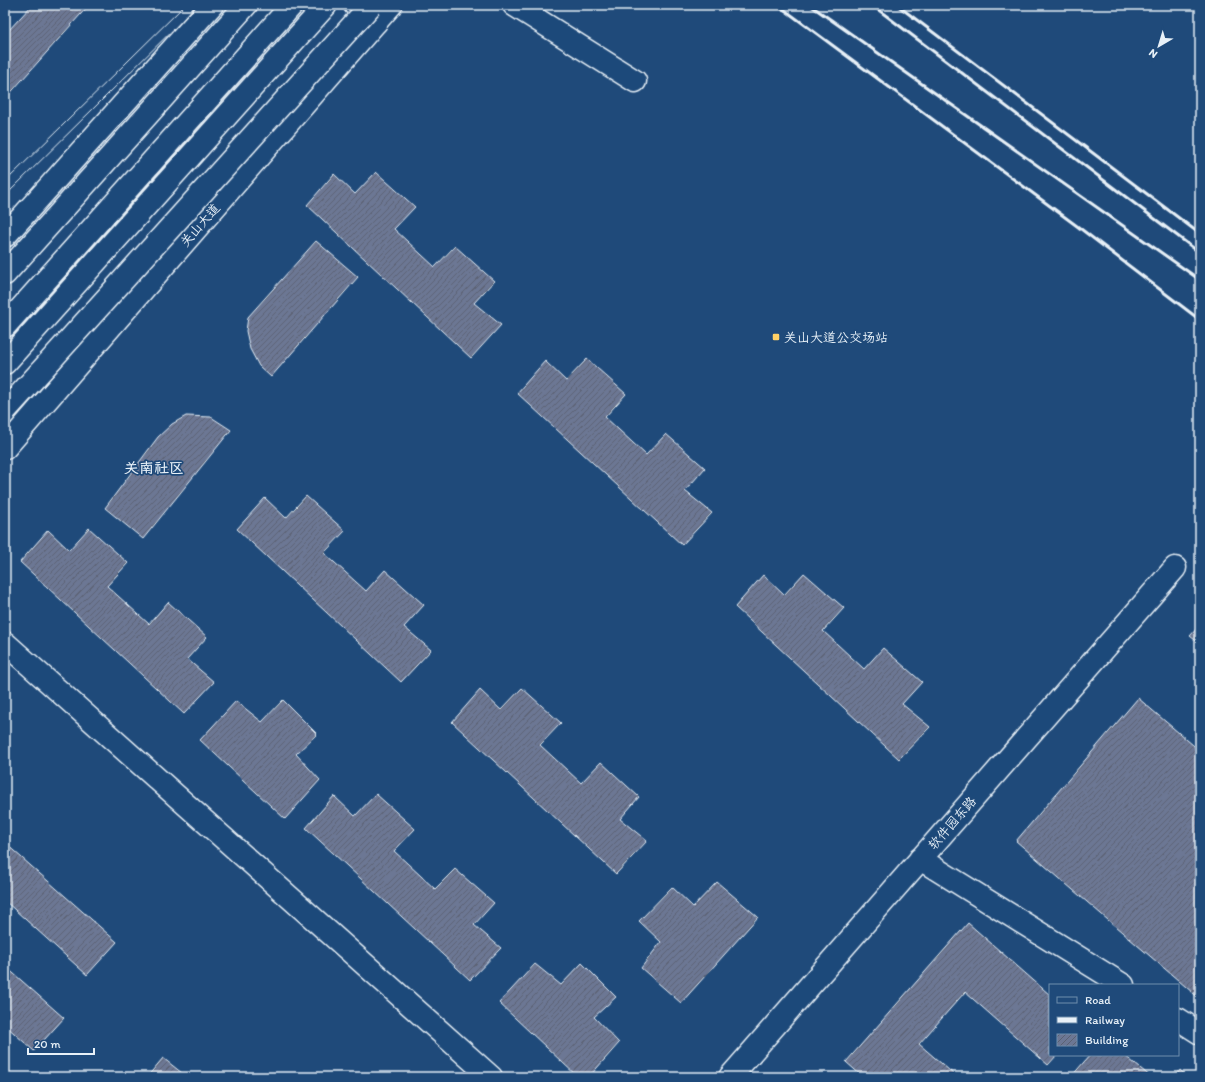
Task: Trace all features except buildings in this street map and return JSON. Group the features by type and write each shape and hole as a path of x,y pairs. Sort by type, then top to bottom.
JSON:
{"main road":[{"path":"5,236 212,5"},
{"path":"5,274 246,5"},
{"path":"5,326 292,5"},
{"path":"5,363 326,5"},
{"path":"354,5 373,14"},
{"path":"5,411 373,14 391,5"},
{"path":"514,5 635,80"},
{"name":"关山大道","path":"5,448 373,14"},
{"name":"软件园东路","path":"730,1077 1175,568"},
{"path":"5,643 490,1077"},
{"path":"920,859 1121,984"},
{"path":"1179,1020 1200,1033"}],"tram line":[{"path":"5,182 185,5"},
{"path":"5,196 198,5"}],"railway":[{"path":"778,5 1077,226 1200,320"},
{"path":"810,5 1200,280"},
{"path":"872,5 1200,253"},
{"path":"897,5 1200,234"}],"place":[{"name":"关山大道公交场站","path":"776,337"}],"district":[{"name":"关南社区","path":"154,468"}]}
